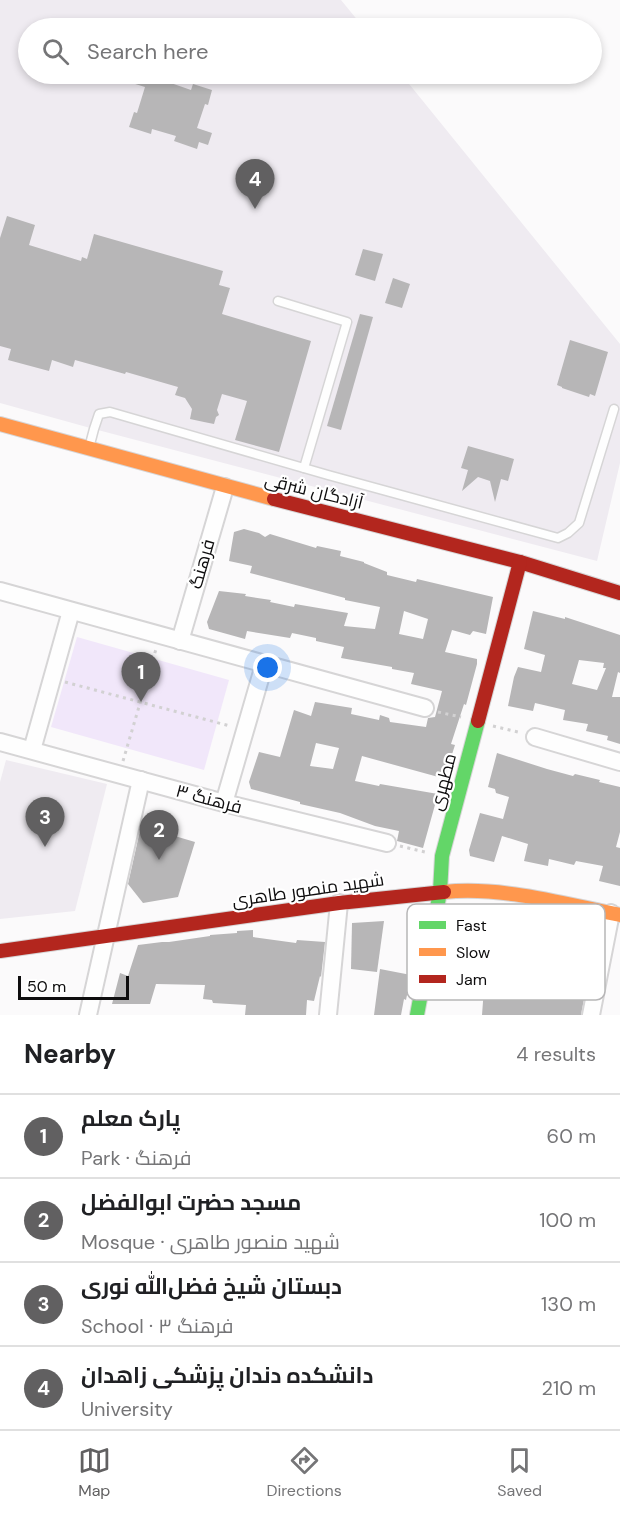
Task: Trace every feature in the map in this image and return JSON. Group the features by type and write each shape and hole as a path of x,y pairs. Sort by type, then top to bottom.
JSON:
{"street":[{"name":"آزادگان شرقی","path":"0,424 225,487 520,562 620,593"},
{"name":"فرهنگ","path":"180,641 225,487"},
{"name":"مطهری","path":"438,904 442,856 520,562"},
{"path":"0,591 424,708"},
{"path":"32,750 71,611"},
{"path":"224,803 264,665"},
{"path":"535,737 620,762"},
{"name":"فرهنگ ۳","path":"0,741 224,803 387,843"},
{"path":"88,1015 141,780"},
{"name":"شهید منصور طاهری","path":"0,951 339,903 440,892 478,891 563,904"},
{"path":"328,1015 339,903"},
{"path":"605,956 615,914"},
{"name":"مطهری","path":"417,1015 420,1000"},
{"path":"591,1015 595,1000"}],"lane":[{"path":"278,301 347,322 304,468"},
{"path":"88,448 99,414 110,412 558,538 579,523 614,409"}],"path":[{"path":"119,774 160,636"},
{"path":"52,678 245,730"},
{"path":"387,843 442,856"}],"shaded area":[{"path":"0,0 341,0 356,18 18,18 18,84 409,84 620,344 620,463 597,561 0,403"},
{"path":"77,637 229,680 204,770 51,727"},
{"path":"6,760 107,784 75,911 0,919 0,782"}],"building":[{"path":"135,84 174,84 191,90 193,84 212,90 197,128 212,133 208,145 199,142 197,149 174,141 176,136 152,129 151,134 129,127 134,112 137,113 145,87"},
{"path":"7,216 35,225 29,245 81,261 82,257 87,259 94,234 223,271 219,285 230,288 222,314 311,341 279,452 235,440 247,401 222,394 217,410 219,415 214,424 190,419 192,409 185,398 175,395 178,387 75,360 73,367 52,360 49,371 8,360 11,349 0,346 0,238"},
{"path":"363,249 383,254 375,281 355,275"},
{"path":"393,278 410,284 402,308 385,303"},
{"path":"360,314 373,317 341,430 327,426"},
{"path":"570,340 608,352 595,396 590,394 589,397 557,385"},
{"path":"468,446 514,459 508,481 501,479 495,502 490,481 478,477 462,491 468,470 461,468"},
{"path":"244,529 265,537 270,534 316,548 317,546 341,551 340,556 364,562 387,572 387,575 416,582 417,579 493,597 486,634 473,631 470,635 452,630 445,652 477,659 477,664 466,705 464,704 451,744 455,745 445,776 442,778 362,756 355,781 438,794 423,848 397,841 399,831 251,789 249,782 259,752 280,757 294,710 311,716 315,702 352,708 351,714 379,720 380,715 389,718 390,722 426,727 428,718 435,717 442,691 411,684 414,673 341,658 344,647 316,641 316,638 292,633 290,638 247,631 245,639 209,629 207,622 219,591 246,594 245,596 294,607 295,604 348,613 344,626 375,629 380,607 345,600 345,598 250,573 252,566 229,561 234,532","holes":["404,611 428,619 423,639 399,634","316,743 339,748 333,769 310,766"]},
{"path":"533,611 565,619 565,617 620,635 620,673 618,672 612,697 620,697 620,744 607,740 608,736 586,731 588,724 563,720 565,710 535,703 533,711 508,706 518,667 541,672 545,655 524,649","holes":["579,660 604,663 603,668 606,668 597,690 572,684"]},
{"path":"497,753 547,769 600,780 599,782 620,787 620,832 616,847 620,848 620,886 599,881 603,866 576,861 574,865 549,859 548,866 524,861 528,844 502,836 494,862 470,856 469,850 480,813 503,819 509,797 496,793 495,789 488,787"},
{"path":"141,826 195,842 178,897 143,903 128,884"},
{"path":"384,921 377,972 351,969 352,923"},
{"path":"253,930 253,937 296,943 297,940 325,942 321,977 314,1001 307,1000 306,1015 245,1015 246,1005 213,1003 212,1000 203,999 205,985 156,984 150,1004 112,1004 120,973 128,976 138,945"},
{"path":"380,969 407,974 407,995 401,1015 374,1015"},
{"path":"483,1000 584,1000 581,1015 482,1015"}],"traffic: fast":[{"path":"438,904 442,856 478,721"},
{"path":"417,1015 420,1000"}],"traffic: slow":[{"path":"0,424 274,499"},
{"path":"444,892 510,894 569,904"},
{"path":"605,912 620,915"}],"traffic: jam":[{"path":"274,499 520,562 620,593"},
{"path":"478,721 520,562"},
{"path":"0,951 339,903 444,892"}],"place":[{"name":"دانشکده دندان پزشکی زاهدان","path":"255,209"},
{"name":"پارک معلم","path":"141,702"},
{"name":"دبستان شیخ فضل‌الله نوری","path":"45,847"},
{"name":"مسجد حضرت ابوالفضل","path":"159,860"}]}
